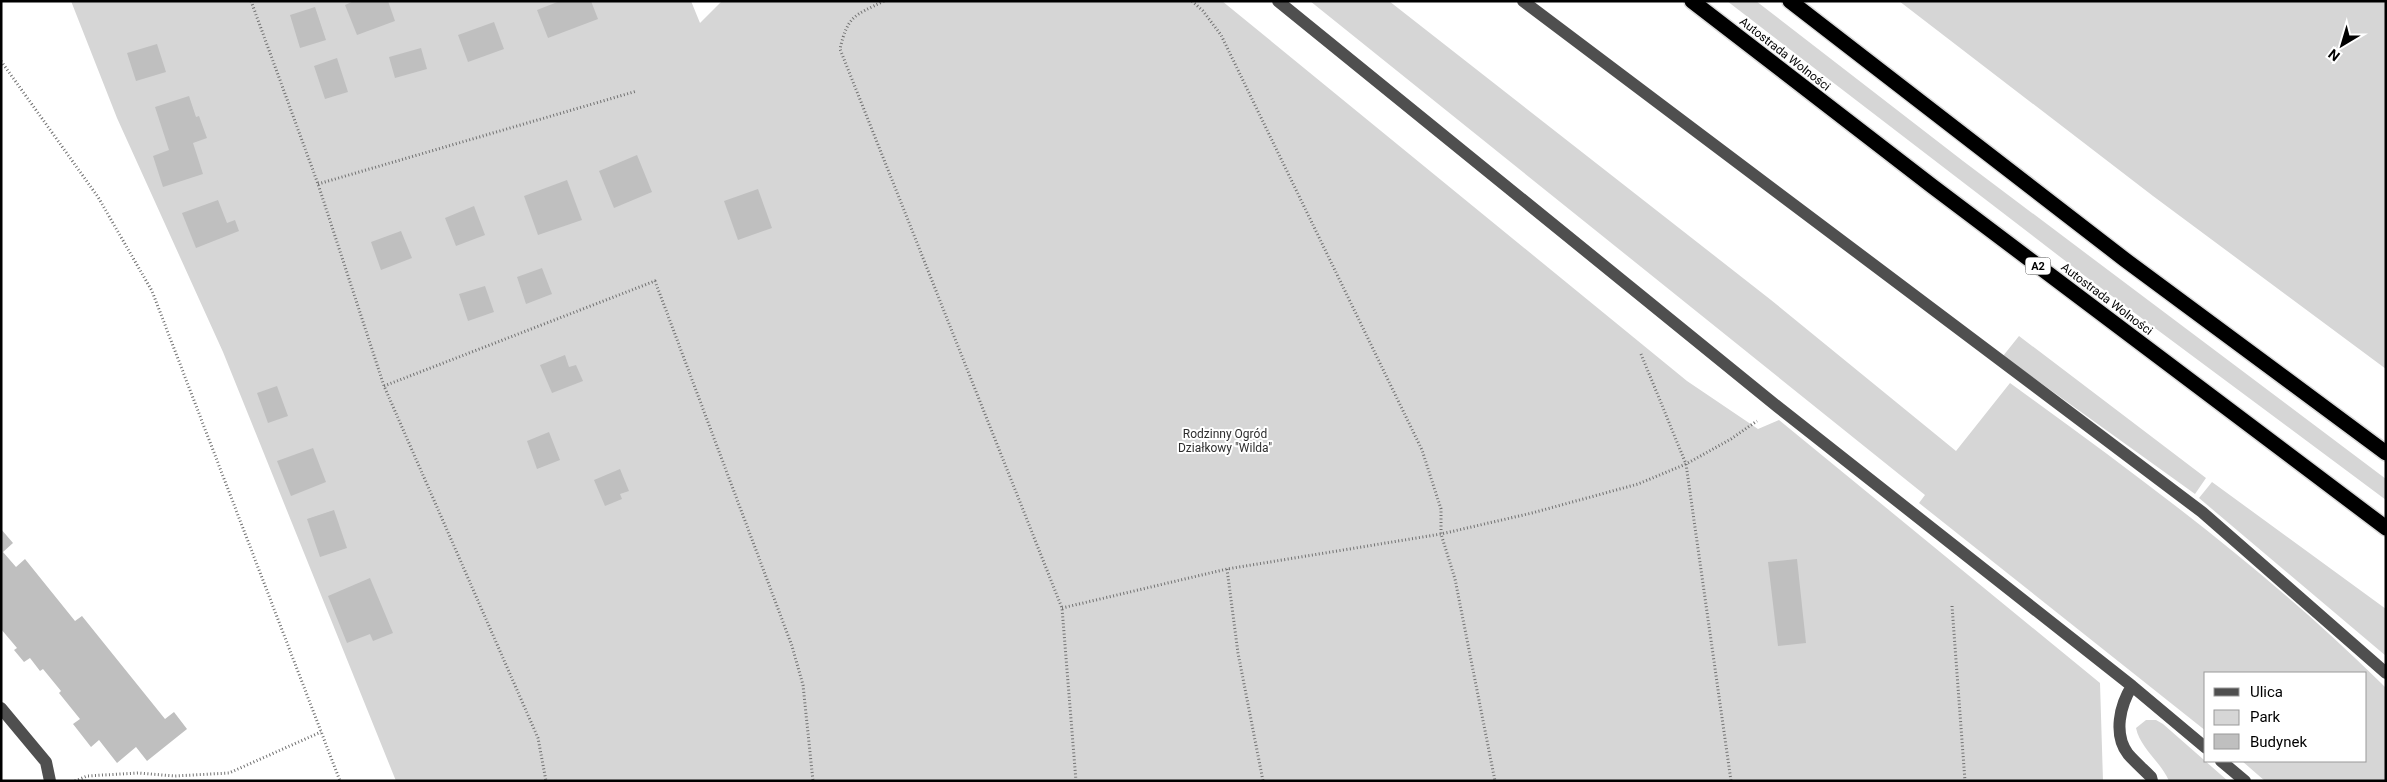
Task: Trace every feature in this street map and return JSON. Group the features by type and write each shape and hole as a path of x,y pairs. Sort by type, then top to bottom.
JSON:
{"highway":[{"name":"Autostrada Wolności","path":"1692,1 1932,186 2386,528"},
{"path":"1790,1 2124,259 2386,453"}],"street":[{"path":"1278,1 1778,407 2132,686 2204,746"},
{"path":"1523,1 2202,512 2386,673"},
{"path":"2132,686 2126,696 2120,716 2122,742 2128,753 2152,781"},
{"path":"1,708 46,762 50,781"},
{"path":"2222,762 2245,781"}],"path":[{"path":"251,1 318,184 384,386 538,738 546,781"},
{"path":"884,1 852,17 844,32 840,49 1062,608 1076,781"},
{"path":"1192,1 1203,11 1221,35 1422,450 1441,510 1441,534 1455,579 1495,781"},
{"path":"1,61 98,198 152,291 340,781"},
{"path":"318,184 637,91"},
{"path":"384,386 655,281 792,646 803,685 813,781"},
{"path":"1641,354 1686,464 1731,781"},
{"path":"1062,608 1227,569 1441,534 1638,484 1686,464 1731,439 1778,407"},
{"path":"1227,569 1238,653 1263,781"},
{"path":"1952,606 1965,781"},
{"path":"75,781 87,776 138,773 175,776 229,773 262,760 321,732"}],"green space":[{"name":"Rodzinny Ogród Działkowy \"Wilda\"","path":"71,1 691,1 700,23 722,1 1222,1 1687,381 1758,429 1779,420 2100,683 2103,781 396,781 223,352 117,118"},
{"path":"1310,1 1389,1 1771,300 1956,451 2010,383 2154,489 2247,563 2293,602 2386,688 2386,781 2265,781 2243,762 2367,762 2367,672 2204,672 2204,729 1919,503 1925,495"},
{"path":"1727,1 1756,1 1963,161 2386,479 2386,500 2085,276"},
{"path":"1899,1 2386,1 2386,369 2153,196"},
{"path":"2019,336 2206,478 2195,494 2003,356"},
{"path":"2212,482 2386,609 2386,656 2199,498"},
{"path":"2146,720 2156,720 2163,724 2204,760 2204,762 2228,781 2169,781 2146,749 2136,728"}],"building":[{"path":"354,1 388,1 395,21 357,35 345,5"},
{"path":"560,1 591,1 598,19 548,38 537,10"},
{"path":"315,7 326,40 300,48 290,15"},
{"path":"494,22 504,49 468,62 458,35"},
{"path":"157,44 166,72 136,81 127,53"},
{"path":"421,48 427,69 395,78 389,57"},
{"path":"337,58 348,92 325,99 314,66"},
{"path":"189,96 196,117 199,116 207,138 193,143 203,174 163,187 153,156 169,150 155,107"},
{"path":"637,155 652,192 614,208 599,171"},
{"path":"567,180 582,220 538,235 524,196"},
{"path":"758,189 772,228 738,240 724,201"},
{"path":"218,200 227,223 235,220 239,231 196,248 182,213"},
{"path":"474,206 485,235 456,246 445,218"},
{"path":"401,231 412,258 381,270 371,242"},
{"path":"542,268 552,294 526,304 517,277"},
{"path":"485,286 494,312 468,321 459,294"},
{"path":"565,355 569,367 576,365 583,381 552,393 540,365"},
{"path":"277,386 288,416 268,423 257,393"},
{"path":"549,432 560,460 537,469 527,441"},
{"path":"313,448 326,482 291,496 277,461"},
{"path":"620,469 629,491 620,494 622,499 605,506 594,480"},
{"path":"334,510 347,548 320,557 307,519"},
{"path":"1,529 13,543 3,552 16,567 25,559 75,621 82,616 165,719 174,712 187,729 147,761 136,747 117,763 99,740 91,747 73,724 80,719 59,693 61,691 43,669 40,671 30,658 24,662 14,650 17,648 1,629"},
{"path":"1797,559 1806,643 1778,646 1768,562"},
{"path":"370,578 393,633 373,641 370,634 347,643 328,596"}]}
